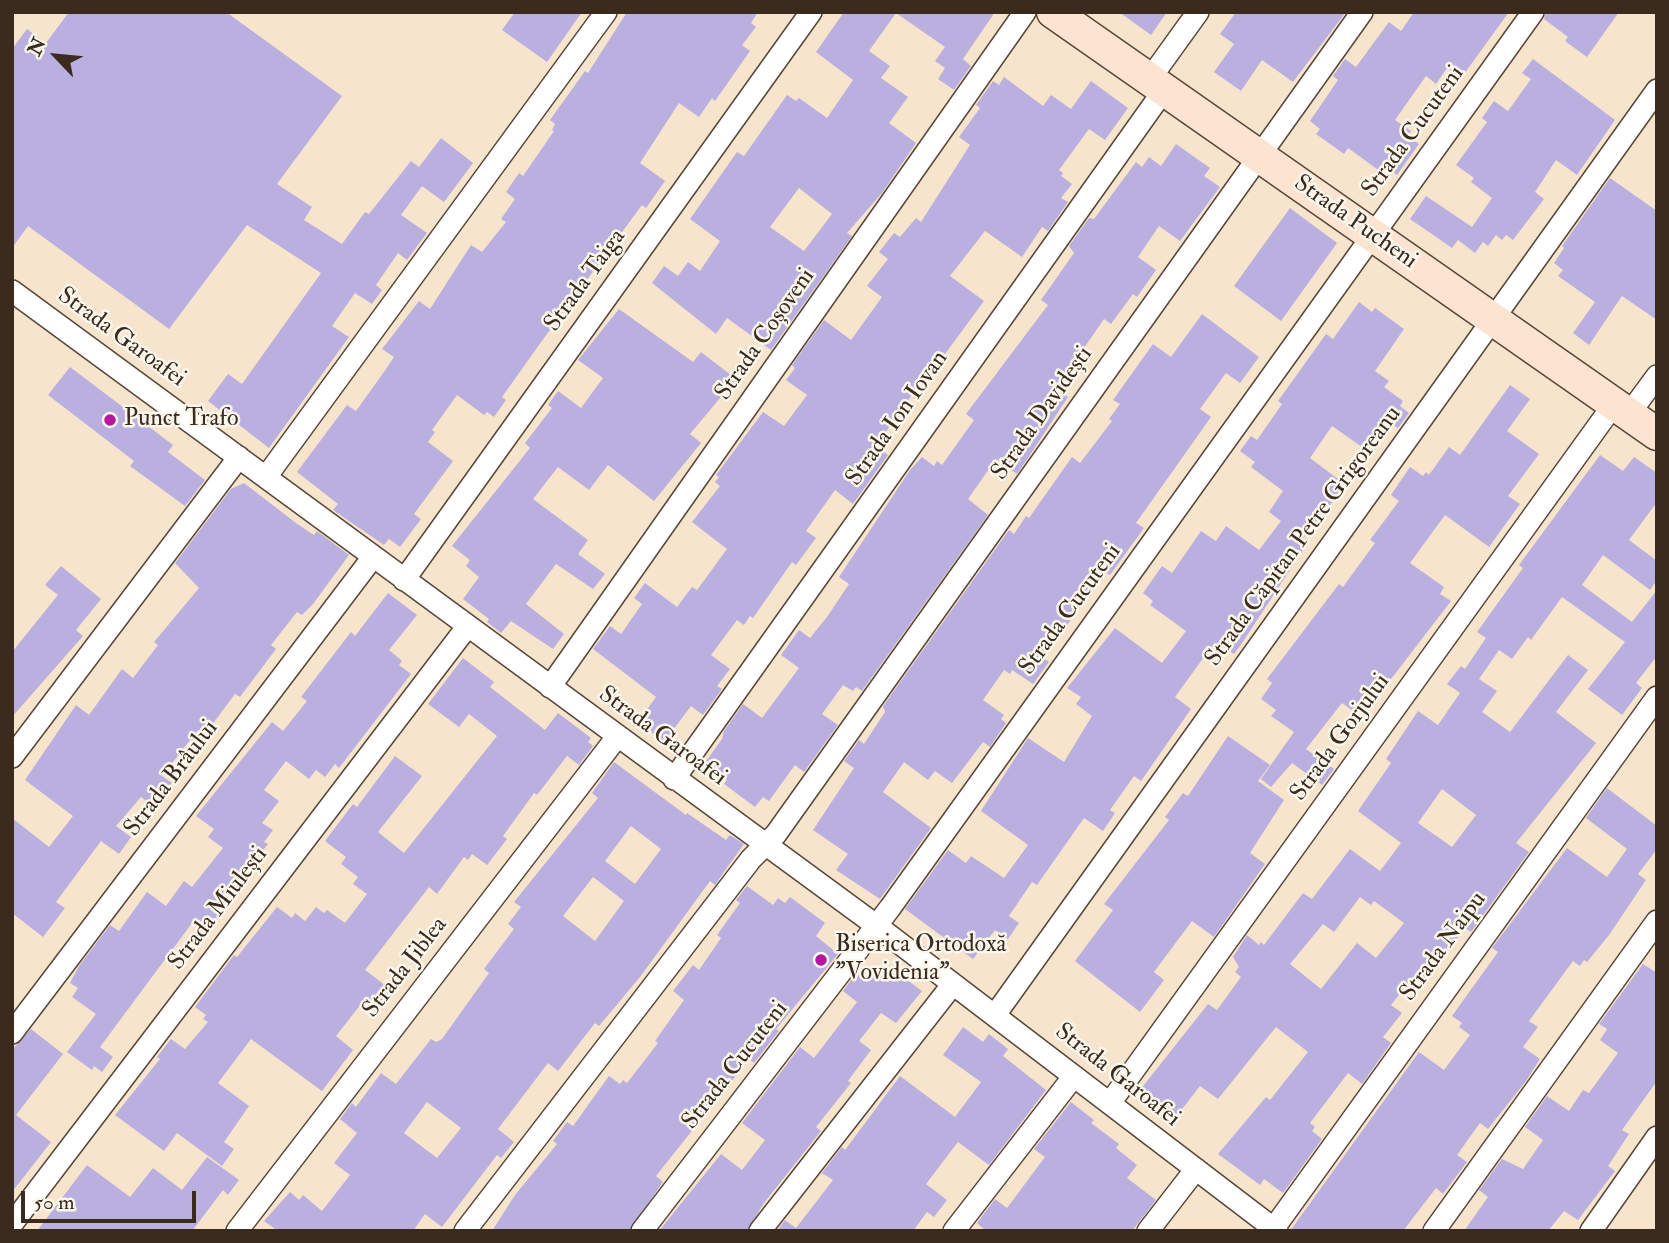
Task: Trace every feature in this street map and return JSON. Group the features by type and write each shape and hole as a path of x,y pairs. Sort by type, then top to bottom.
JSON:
{"street":[{"path":"266,477 606,12"},
{"name":"Strada Taiga","path":"404,580 811,12"},
{"name":"Strada Coșoveni","path":"550,687 1025,12"},
{"name":"Strada Pucheni","path":"1053,12 1657,434"},
{"name":"Strada Ion Iovan","path":"674,779 1157,85 1198,12"},
{"name":"Strada Davidești","path":"465,1231 783,825 1362,12"},
{"name":"Strada Cucuteni","path":"642,1231 877,926 1533,12"},
{"name":"Strada Căpitan Petre Grigoreanu","path":"995,1015 1657,90"},
{"name":"Strada Garoafei","path":"12,290 877,926 1275,1230"},
{"name":"Strada Gorjului","path":"1110,1103 1621,409 1657,376"},
{"path":"12,757 239,457"},
{"name":"Strada Brâului","path":"12,1033 373,557"},
{"name":"Strada Miulești","path":"12,1224 467,627"},
{"name":"Strada Naipu","path":"1275,1230 1657,697"},
{"name":"Strada Jiblea","path":"237,1231 617,737"},
{"path":"1434,1231 1657,921"},
{"path":"760,1231 953,984"},
{"path":"954,1231 1074,1076"},
{"path":"1591,1231 1657,1137"},
{"path":"1148,1231 1195,1169"}],"building":[{"path":"69,12 226,12 342,96 277,184 312,207 304,220 342,244 365,212 369,214 411,161 419,167 441,138 473,163 444,202 422,186 401,215 427,233 407,260 398,253 376,285 382,290 372,304 355,293 332,326 349,337 269,448 208,401 228,374 242,384 321,273 247,225 169,329 28,226 12,248 12,49 27,29 46,43"},
{"path":"515,12 582,12 547,62 502,30"},
{"path":"627,12 758,12 751,23 756,27 742,45 750,51 715,101 712,98 699,117 679,103 640,163 665,181 646,208 642,205 544,338 502,397 506,400 494,417 487,412 484,415 457,395 432,430 435,432 428,442 453,461 414,514 421,519 400,547 389,539 384,545 333,510 338,504 297,472 347,405 356,411 386,369 394,357 382,349 419,301 430,309 471,245 482,252 506,222 501,219 515,199 506,192 519,173 523,176 554,131 552,130 555,124 550,120 585,71 588,73"},
{"path":"844,12 995,12 963,59 971,66 954,90 938,79 945,68 935,61 945,47 896,13 869,51 890,66 881,78 908,97 889,123 916,143 882,193 847,233 852,236 771,350 727,318 716,334 652,283 664,266 678,276 688,262 700,271 720,241 690,219 737,152 744,156 787,95 796,101 799,98 827,118 853,80 816,52","holes":["799,188 832,214 804,251 770,227"]},
{"path":"1119,12 1167,12 1151,35"},
{"path":"1236,12 1346,12 1293,82 1262,60 1241,91 1214,72 1234,44 1220,34"},
{"path":"1414,12 1509,12 1464,74 1458,69 1454,73 1447,68 1436,84 1426,76 1395,120 1411,131 1408,136 1419,144 1397,175 1385,167 1381,172 1348,148 1344,154 1316,134 1320,129 1310,121 1338,80 1333,76 1345,59 1356,67 1389,22 1401,31"},
{"path":"1546,12 1619,12 1587,57 1565,41 1568,37 1544,19"},
{"path":"1533,59 1615,120 1577,175 1556,160 1535,192 1544,199 1513,240 1506,235 1502,240 1496,235 1488,246 1483,242 1475,253 1458,240 1452,248 1410,219 1426,196 1472,227 1492,198 1471,182 1474,178 1456,165 1487,122 1482,118 1494,101 1508,111 1531,79 1522,73"},
{"path":"1004,77 1043,106 1051,95 1071,109 1091,81 1128,108 1105,140 1089,129 1059,170 1063,173 1061,176 1072,184 1061,198 1068,202 1048,231 1042,227 1022,257 985,231 950,276 984,301 945,354 942,352 876,446 888,455 853,504 835,490 806,531 816,538 796,565 792,562 753,618 750,616 744,625 737,620 711,655 730,669 717,686 722,689 703,715 691,706 664,742 638,722 656,697 593,649 610,626 621,634 642,604 634,598 645,583 677,607 692,587 697,590 727,549 692,522 720,486 715,482 719,477 716,475 763,412 784,426 807,395 786,380 795,368 792,365 824,320 851,340 882,297 867,286 888,259 879,252 894,233 900,237 916,218 921,222 970,145 959,137 980,108 976,105 993,81 999,85"},
{"path":"1176,144 1210,168 1204,176 1220,187 1180,241 1159,226 1138,257 1156,270 1137,297 1133,294 1111,324 1104,319 1066,374 1075,380 1065,395 1068,397 1017,474 996,459 968,499 988,515 862,691 856,687 853,691 843,685 822,714 838,725 804,772 795,765 769,801 763,797 755,807 724,784 727,780 704,764 722,739 724,731 743,704 762,718 799,668 781,655 799,630 810,638 827,617 849,584 839,577 910,470 922,457 934,466 937,461 942,465 974,420 966,414 1048,305 1041,300 1074,253 1069,246 1089,218 1094,219 1136,162 1142,167 1149,157 1161,166"},
{"path":"1610,178 1657,211 1657,320 1622,296 1589,345 1573,333 1595,302 1558,276 1563,270 1554,263 1564,248 1562,246"},
{"path":"1290,208 1337,243 1281,321 1234,286"},
{"path":"1359,302 1372,312 1375,308 1404,329 1375,371 1389,381 1384,387 1403,401 1400,406 1409,413 1398,428 1393,425 1372,454 1332,426 1310,458 1346,485 1302,540 1307,544 1242,643 1234,654 1222,646 1218,651 1212,646 1175,697 1191,709 1141,781 1134,776 1110,810 1115,813 1103,831 1084,818 1037,885 1032,882 1009,916 1019,923 1008,939 995,930 973,959 905,909 948,850 966,863 971,856 1004,878 1028,845 981,811 1028,738 1064,762 1092,716 1076,704 1081,697 1067,688 1115,628 1162,663 1186,631 1150,605 1153,601 1143,593 1162,566 1172,573 1201,531 1216,541 1226,526 1259,550 1281,521 1269,512 1283,491 1251,467 1255,462 1240,451 1251,436 1257,440 1282,404 1278,401 1326,334 1333,339"},
{"path":"619,309 693,362 701,352 736,379 690,434 701,443 654,501 608,465 589,490 558,467 533,499 588,540 578,554 605,574 593,589 556,564 526,604 564,634 553,649 511,621 501,633 487,622 489,619 463,599 479,577 466,566 470,560 452,546 530,448 525,443 552,408 548,405 558,391 581,408 603,378 578,360"},
{"path":"1202,314 1259,357 1240,383 1226,373 1200,409 1211,417 1136,523 1144,528 1110,575 1106,573 1043,658 1049,662 1033,684 1012,670 1010,674 1004,670 983,700 1004,715 1001,719 1006,723 990,747 983,742 952,783 935,771 928,780 904,762 883,792 931,828 880,899 836,870 848,854 813,830 854,768 844,761 859,740 864,744 885,712 883,706 1009,530 1014,534 1026,516 1029,518 1072,457 1080,463 1112,421 1109,419 1120,404 1113,400 1153,344 1171,357"},
{"name":"Punct Trafo","path":"70,367 173,445 168,452 205,480 185,506 130,466 134,461 48,395"},
{"path":"1510,385 1530,399 1507,431 1539,454 1508,496 1520,504 1489,547 1445,515 1410,563 1444,587 1440,594 1451,601 1365,713 1359,709 1356,713 1342,703 1306,749 1334,769 1322,785 1292,763 1271,787 1261,779 1294,732 1271,716 1276,710 1261,699 1272,683 1267,679 1339,584 1343,587 1375,543 1370,540 1399,501 1391,495 1410,467 1423,476 1426,472 1429,475 1449,447 1460,455"},
{"path":"1600,455 1623,471 1634,457 1657,473 1657,502 1629,540 1657,561 1657,580 1650,590 1603,555 1582,585 1632,622 1657,590 1657,656 1636,683 1642,688 1622,715 1588,689 1625,642 1562,597 1531,640 1528,637 1512,659 1499,650 1479,679 1497,691 1482,712 1510,732 1568,655 1588,670 1556,712 1596,743 1516,843 1529,852 1471,932 1465,928 1422,983 1414,976 1391,1005 1402,1013 1383,1037 1391,1043 1362,1084 1348,1073 1310,1123 1315,1127 1312,1131 1322,1139 1283,1193 1264,1179 1260,1185 1218,1154 1266,1097 1270,1100 1308,1052 1276,1027 1218,1099 1200,1086 1176,1117 1140,1090 1208,1004 1217,1010 1241,977 1235,972 1239,967 1233,957 1247,935 1259,945 1261,942 1264,945 1303,893 1312,899 1350,849 1380,871 1401,843 1358,811 1391,763 1386,759 1418,711 1438,725 1460,693 1447,684 1461,666 1465,669 1486,638 1477,632 1523,568 1519,565","holes":["1442,789 1476,815 1452,847 1418,823","1360,897 1371,905 1374,901 1404,923 1376,958 1357,943 1321,989 1290,964 1323,924 1334,932"]},
{"path":"244,483 296,523 314,535 317,531 349,555 313,604 302,615 297,612 271,645 276,649 240,697 235,694 211,726 208,723 201,733 198,730 162,776 172,783 154,807 141,797 116,826 131,837 119,854 101,841 56,902 65,908 43,937 12,913 12,818 49,847 73,816 25,780 76,705 89,715 122,669 133,678 158,645 154,642 199,588 175,563 231,489"},
{"path":"61,566 101,599 76,630 83,636 12,717 12,652 58,595 45,585"},
{"path":"388,593 417,615 389,650 402,661 399,665 411,674 339,768 335,764 325,777 316,770 309,779 286,761 264,790 279,801 262,823 273,830 264,842 268,844 218,905 224,910 210,930 195,919 100,1047 113,1057 102,1072 94,1066 92,1070 67,1052 96,1014 72,997 78,988 70,983 79,966 110,925 119,931 147,892 166,906 184,881 192,887 223,848 208,837 214,829 196,816 272,722 283,731 307,701 301,697 351,632 355,636"},
{"path":"463,658 494,682 490,687 545,730 558,713 591,738 588,742 593,746 579,765 567,756 537,795 534,793 503,836 507,839 487,865 472,854 468,860 464,857 437,894 429,887 365,970 394,992 380,1010 365,999 336,1036 353,1050 322,1091 251,1039 218,1083 249,1106 224,1142 234,1149 222,1166 177,1133 164,1151 115,1115 160,1059 157,1057 171,1039 185,1049 208,1022 203,1019 206,1015 195,1007 234,955 237,957 277,907 292,918 295,913 305,921 316,907 324,913 327,910 345,923 367,894 353,884 358,877 341,864 346,857 325,841 353,804 357,807 395,756 422,776 378,832 404,853 497,736 469,714 459,727 428,704"},
{"path":"1228,736 1270,765 1258,781 1284,800 1250,853 1265,864 1214,937 1192,921 1154,972 1164,980 1140,1012 1075,961 1113,910 1104,904 1169,820 1165,817 1183,793 1188,796"},
{"path":"614,762 686,815 687,813 726,840 730,835 744,844 715,885 710,881 640,977 599,1026 595,1023 558,1071 548,1063 498,1129 514,1142 501,1158 497,1155 442,1227 425,1214 413,1231 278,1231 264,1221 290,1192 299,1200 303,1195 322,1211 350,1175 334,1163 357,1133 340,1119 352,1103 356,1107 381,1073 396,1084 431,1039 436,1042 442,1039 489,973 484,969 514,929 508,924 521,907 514,902 598,798 592,793","holes":["631,826 661,849 635,884 605,861","593,877 624,901 595,941 563,916","427,1102 461,1128 437,1158 404,1133"]},
{"path":"1607,788 1657,826 1657,849 1638,874 1646,880 1609,935 1587,962 1584,960 1580,966 1573,961 1529,1021 1538,1027 1523,1047 1540,1059 1526,1081 1488,1129 1480,1123 1457,1155 1467,1162 1443,1194 1436,1188 1403,1231 1290,1231 1419,1052 1444,1070 1470,1035 1459,1027 1462,1023 1452,1016 1498,952 1492,948 1567,848 1607,877 1627,849 1586,818"},
{"path":"747,886 773,905 778,898 785,903 790,897 825,923 816,936 838,954 776,1029 779,1031 754,1063 749,1059 656,1176 663,1182 629,1231 492,1231 515,1195 557,1144 553,1141 567,1122 573,1126 609,1076 620,1084 623,1080 627,1083 658,1043 655,1041 684,1000 673,991 693,965 699,970 721,938 717,935 740,903 736,900"},
{"path":"1643,964 1657,973 1657,1081 1622,1130 1629,1134 1608,1166 1615,1171 1578,1220 1564,1211 1548,1231 1464,1231 1488,1197 1479,1190 1502,1159 1523,1169 1543,1140 1525,1127 1547,1096 1569,1111 1583,1090 1589,1093 1618,1053 1600,1040 1607,1029 1599,1024"},
{"path":"875,966 891,978 895,971 922,991 896,1023 881,1013 859,1041 871,1050 848,1081 851,1083 816,1127 821,1131 764,1203 747,1231 659,1231 721,1154 742,1170 765,1140 742,1123 800,1047 814,1058 857,1002 843,991 857,972 866,978"},
{"path":"963,1027 983,1042 989,1034 1008,1049 1003,1056 1046,1090 989,1165 958,1142 926,1184 947,1200 934,1217 927,1212 913,1231 777,1231 785,1220 796,1228 833,1180 822,1173 842,1147 845,1150 900,1076 955,1117 981,1082 943,1055"},
{"path":"31,1029 63,1054 16,1115 51,1142 12,1192 12,1050"},
{"path":"1071,1102 1094,1120 1091,1123 1119,1144 1116,1148 1137,1165 1127,1178 1156,1200 1132,1231 986,1231 977,1223 995,1199 1007,1208 1045,1157 1034,1149"},
{"path":"207,1157 239,1180 228,1195 223,1190 192,1231 37,1231 87,1165 130,1197 153,1168 182,1190"}],"place":[{"name":"Punct Trafo","path":"110,420"},
{"name":"Biserica Ortodoxă \"Vovidenia\"","path":"821,960"}]}
